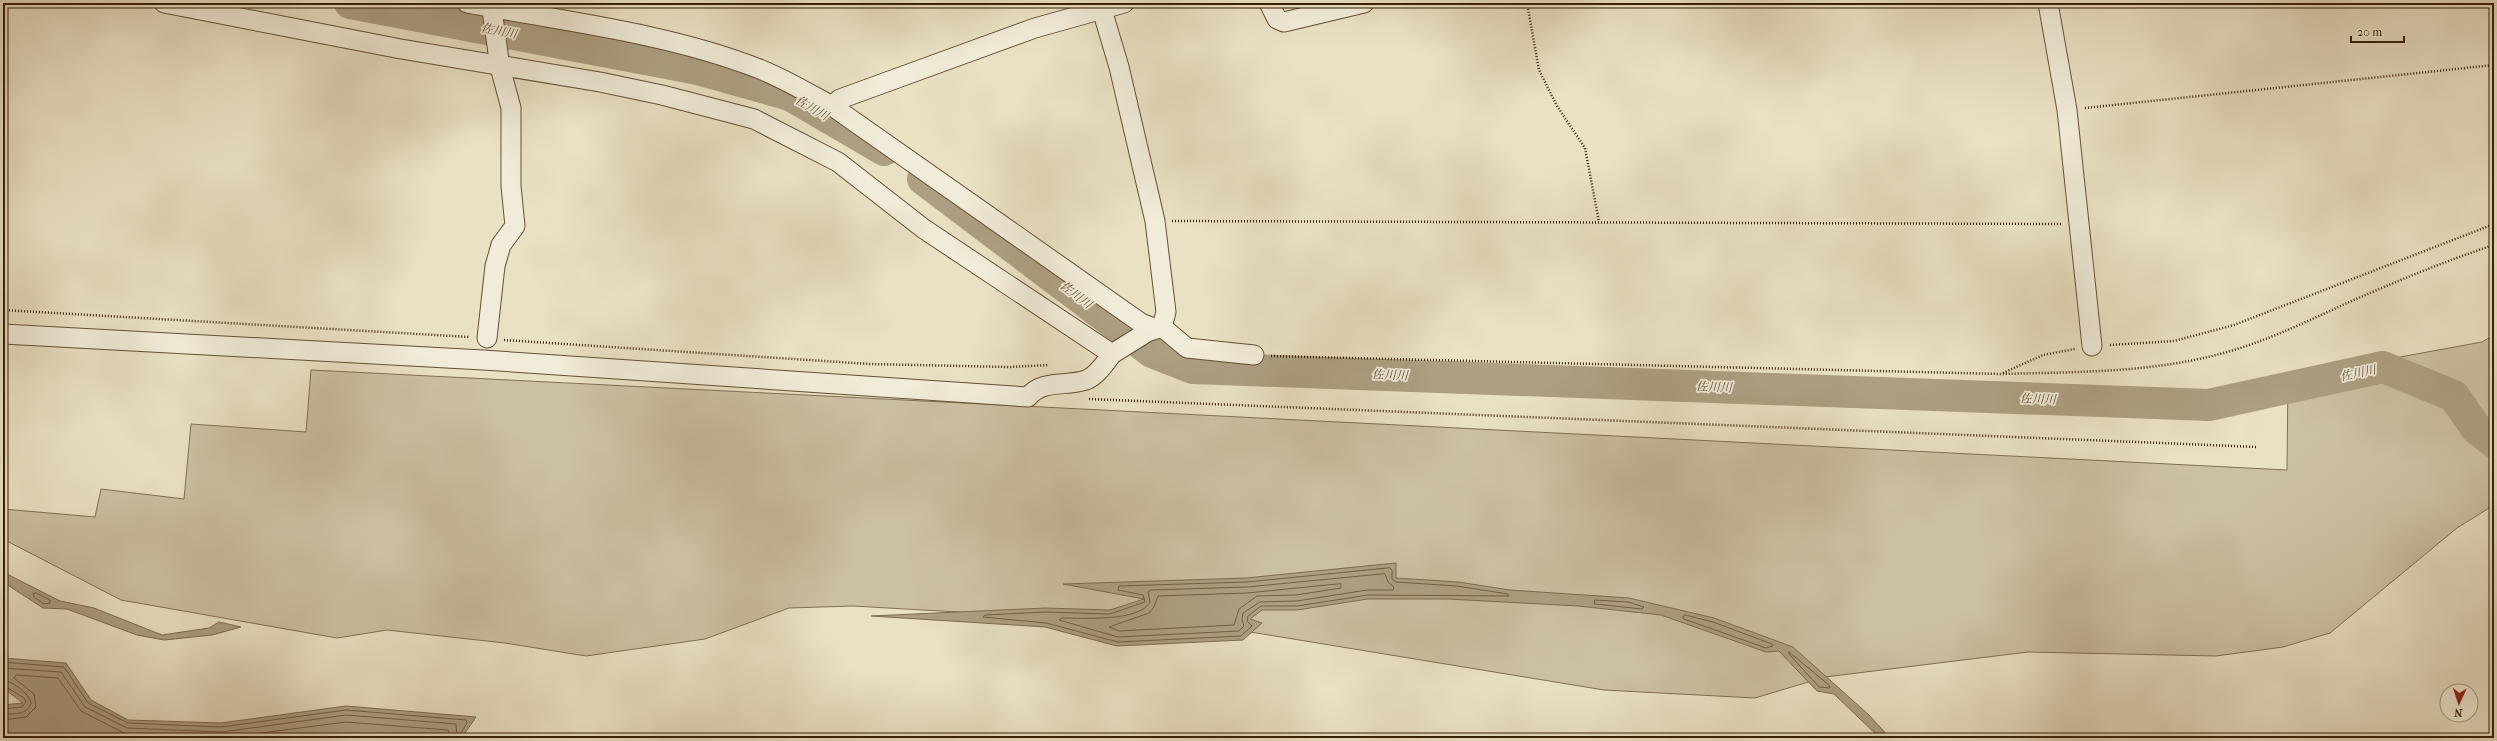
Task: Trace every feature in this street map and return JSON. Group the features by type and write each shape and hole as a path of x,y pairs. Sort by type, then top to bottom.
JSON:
{"street":[{"path":"164,3 500,63 662,94 754,119 784,133 838,162 924,229 1115,352"},
{"path":"467,3 628,32 695,49 756,68 832,106 1141,323 1187,348 1205,352 1254,356"},
{"path":"832,106 840,99 938,62 1101,6 1124,3"},
{"path":"1269,3 1277,19 1284,22 1364,3"},
{"path":"2048,3 2067,110 2092,346"},
{"path":"3,334 483,360 1028,397 1035,388 1049,384 1086,380 1096,374 1115,352 1154,329 1166,312 1155,221 1119,67 1101,6"},
{"path":"487,338 495,266 501,245 515,226 511,186 511,108 500,63 492,8"}],"path":[{"path":"1527,3 1539,70 1557,106 1585,148 1599,222"},
{"path":"2067,110 2494,65"},
{"path":"1155,221 2078,224"},
{"path":"2000,374 2043,355 2092,346 2174,341 2234,325 2494,224"},
{"path":"1254,356 2000,374 2063,372 2147,366 2225,352 2292,329 2349,302 2494,245"},
{"path":"3,310 487,338 870,364 1009,367 1053,365"},
{"path":"1084,399 2258,447"}],"shaded area":[{"path":"2494,335 2494,505 2457,528 2330,633 2283,647 2216,656 2028,652 1825,677 1755,698 1604,690 1220,627 853,606 789,608 705,639 586,656 505,643 387,630 337,638 121,600 3,539 3,509 95,517 101,489 184,499 191,424 306,432 311,370 2287,470 2288,374 2400,357 2482,342"}],"water":[{"path":"1396,563 1396,578 1458,582 1510,590 1629,598 1714,618 1793,647 1869,715 1890,738 1880,738 1834,694 1817,691 1779,651 1766,652 1661,615 1578,606 1448,599 1368,599 1297,610 1262,610 1250,619 1262,623 1243,640 1117,646 1045,627 871,616 1045,608 1110,610 1144,599 1063,584 1246,578"},
{"path":"3,572 60,601 94,608 162,635 209,628 219,622 241,627 212,635 164,640 137,635 67,609 43,608 3,582"},
{"path":"3,658 66,663 91,700 128,720 221,723 346,706 476,717 465,733 472,738 3,738 3,705 23,703 3,688"}],"waterway":[{"name":"佐川川","path":"350,3 698,69 790,95 884,150"},
{"name":"佐川川","path":"923,179 1152,352 1193,368 2209,405 2383,367 2454,396 2476,428 2494,442"}]}
